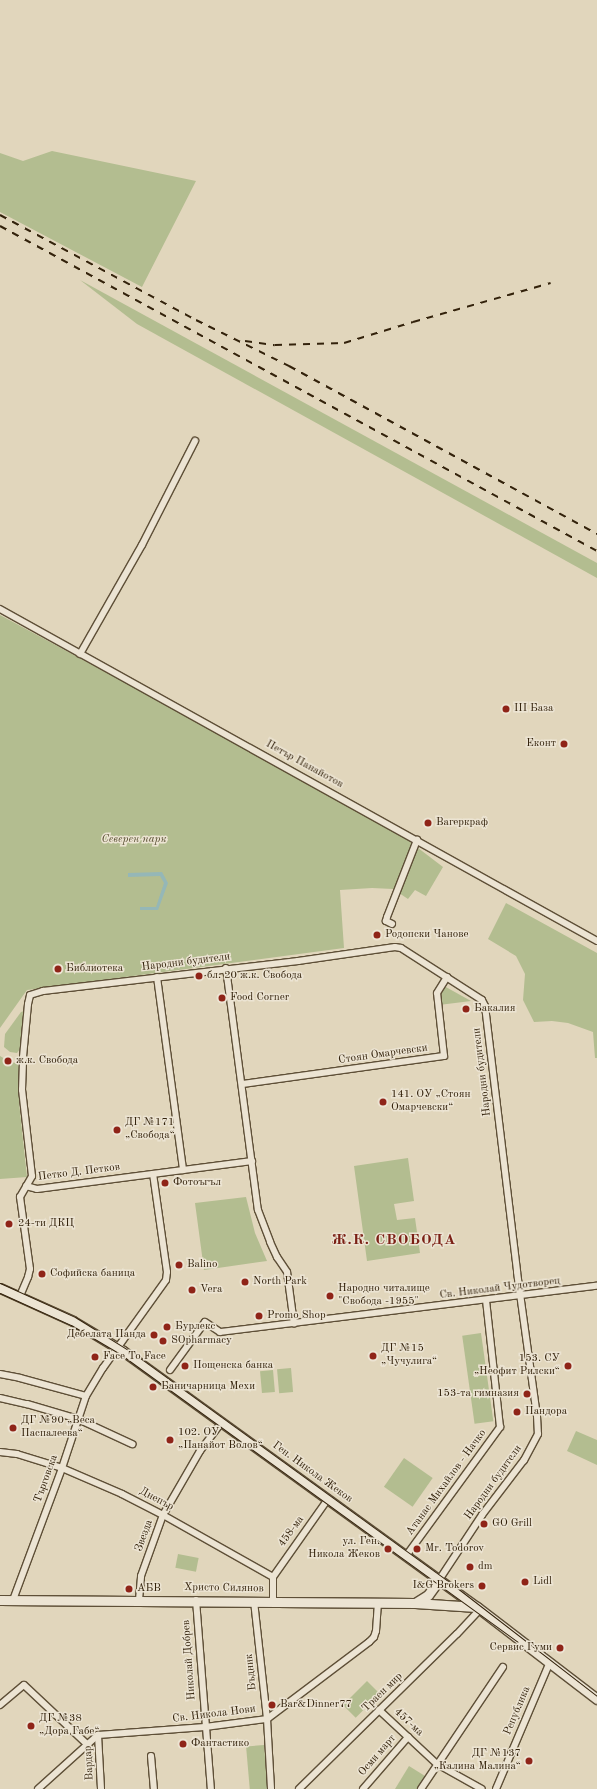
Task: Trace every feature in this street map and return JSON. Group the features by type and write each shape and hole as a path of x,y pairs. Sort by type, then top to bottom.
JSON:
{"street":[{"path":"80,654 142,545 195,441"},
{"name":"Петър Панайотов","path":"0,609 597,940"},
{"path":"392,924 386,921 387,917 417,840"},
{"name":"Народни будители","path":"26,1186 32,1176 22,1090 23,1057 30,995 44,991 395,947 401,948 482,1000 485,1006 537,1416 538,1434 524,1460 482,1515 439,1580"},
{"path":"226,968 261,1217 277,1257 287,1272 294,1324"},
{"path":"157,977 183,1170"},
{"name":"Стоян Омарчевски","path":"242,1084 444,1056 437,993 447,977"},
{"name":"Петко Д. Петков","path":"20,1296 30,1269 20,1196 26,1186 37,1189 252,1161"},
{"path":"118,1348 166,1280 153,1174"},
{"name":"Св. Николай Чудотворец","path":"170,1370 205,1322 220,1332 597,1286"},
{"name":"Ген. Никола Жеков","path":"0,1288 73,1321 118,1348 478,1608 597,1699"},
{"name":"Атанас Михайлов - Начко","path":"406,1556 500,1427 486,1300"},
{"name":"Търговска","path":"13,1600 62,1468 86,1396 118,1348"},
{"path":"0,1374 86,1396"},
{"path":"0,1398 27,1404 78,1419 132,1444"},
{"name":"Звезда","path":"139,1600 141,1576 163,1515 200,1451 222,1422"},
{"name":"Днепър","path":"0,1452 17,1454 62,1468 122,1494 163,1515 272,1577"},
{"name":"458-ма","path":"272,1577 328,1500"},
{"path":"272,1577 273,1601"},
{"path":"415,1603 428,1595 439,1580"},
{"name":"Христо Силянов","path":"0,1600 196,1600 415,1603 478,1608"},
{"name":"Николай Добрев","path":"196,1600 211,1789"},
{"name":"Бъдник","path":"254,1601 267,1719 271,1789"},
{"name":"Св. Никола Нови","path":"98,1735 205,1727 267,1719 374,1637 376,1631 378,1603"},
{"name":"Траен мир","path":"299,1789 379,1710 478,1608"},
{"name":"Република","path":"496,1789 550,1662"},
{"path":"421,1789 503,1667"},
{"path":"0,1705 24,1685 88,1745"},
{"name":"457-ма","path":"379,1710 437,1764 482,1789"},
{"path":"38,1789 98,1735"},
{"name":"Вардар","path":"98,1735 101,1789"},
{"name":"Осми март","path":"362,1789 408,1737"},
{"path":"151,1756 154,1789"}],"green space":[{"path":"52,151 196,181 142,287 0,212 0,153 23,161"},
{"path":"80,280 597,563 597,578 137,324"},
{"name":"Северен парк","path":"0,615 211,729 401,835 443,867 426,896 415,890 408,899 393,889 372,888 340,890 344,948 27,990 0,1028"},
{"path":"506,903 597,953 597,1058 595,1058 593,1032 568,1023 552,1021 534,1022 523,1000 525,974 516,956 488,939"},
{"path":"444,986 471,1001 439,1005 438,998 441,987"},
{"path":"24,1011 20,1049 17,1053 10,1052 4,1047 5,1034 21,1012"},
{"path":"0,1056 10,1062 16,1063 19,1066 19,1102 27,1177 0,1179"},
{"path":"408,1158 414,1201 394,1204 397,1220 415,1218 420,1253 367,1261 354,1166"},
{"path":"246,1197 255,1233 267,1261 204,1270 195,1203"},
{"path":"481,1333 493,1421 475,1424 462,1336"},
{"path":"291,1368 293,1392 279,1393 277,1369"},
{"path":"273,1370 275,1392 262,1393 260,1371"},
{"path":"576,1431 597,1440 597,1465 567,1451"},
{"path":"404,1458 433,1478 413,1507 384,1487"},
{"path":"178,1554 199,1558 196,1572 175,1568"},
{"path":"367,1681 380,1694 356,1718 343,1705"},
{"path":"264,1745 268,1789 250,1789 246,1747"},
{"path":"409,1766 425,1776 417,1789 395,1789"}],"water":[{"path":"162,872 168,883 158,910 140,910 140,907 156,907 164,883 160,876 128,877 128,873"}],"tram line":[{"path":"0,1283 75,1317 133,1353 452,1584 597,1696"},
{"path":"0,1293 71,1325 120,1354 518,1642"}],"railway":[{"path":"0,215 196,320 289,366 597,534"},
{"path":"0,226 597,551"},
{"path":"245,341 275,345 344,343 551,283"}],"place":[{"name":"III База","path":"506,709"},
{"name":"Еконт","path":"564,744"},
{"name":"Вагеркраф","path":"428,823"},
{"name":"Родопски Чанове","path":"377,935"},
{"name":"Библиотека","path":"58,969"},
{"name":"бл. 20 ж.к. Свобода","path":"199,976"},
{"name":"Food Corner","path":"222,998"},
{"name":"Бакалия","path":"466,1009"},
{"name":"ж.к. Свобода","path":"8,1061"},
{"name":"141. ОУ „Стоян Омарчевски“","path":"383,1102"},
{"name":"ДГ №171 „Свобода“","path":"117,1130"},
{"name":"Фотоъгъл","path":"165,1183"},
{"name":"24-ти ДКЦ","path":"9,1224"},
{"name":"Balino","path":"179,1265"},
{"name":"Софийска баница","path":"42,1274"},
{"name":"North Park","path":"245,1282"},
{"name":"Vera","path":"192,1290"},
{"name":"Народно читалище \"Свобода -1955\"","path":"330,1296"},
{"name":"Promo Shop","path":"259,1316"},
{"name":"Бурлекс","path":"167,1327"},
{"name":"Дебелата Панда","path":"154,1335"},
{"name":"SOpharmacy","path":"163,1341"},
{"name":"ДГ №15 „Чучулига“","path":"373,1356"},
{"name":"Face To Face","path":"95,1357"},
{"name":"Пощенска банка","path":"185,1366"},
{"name":"153. СУ „Неофит Рилски“","path":"568,1366"},
{"name":"Баничарница Мехи","path":"153,1387"},
{"name":"153-та гимназия","path":"527,1394"},
{"name":"Пандора","path":"517,1412"},
{"name":"ДГ №90 „Веса Паспалеева“","path":"13,1428"},
{"name":"102. ОУ „Панайот Волов“","path":"170,1440"},
{"name":"GO Grill","path":"484,1524"},
{"name":"ул. Ген. Никола Жеков","path":"388,1549"},
{"name":"Mr. Todorov","path":"417,1549"},
{"name":"dm","path":"470,1567"},
{"name":"Lidl","path":"525,1582"},
{"name":"I&G Brokers","path":"482,1586"},
{"name":"АБВ","path":"129,1589"},
{"name":"Сервис Гуми","path":"560,1648"},
{"name":"Bar&Dinner77","path":"272,1705"},
{"name":"ДГ №38 „Дора Габе“","path":"31,1726"},
{"name":"Фантастико","path":"183,1744"},
{"name":"ДГ №137 „Калина Малина“","path":"529,1761"}],"district":[{"name":"Ж.К. СВОБОДА","path":"394,1241"}]}
